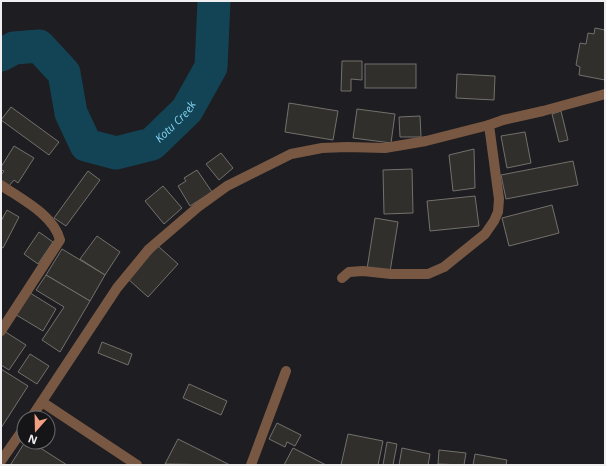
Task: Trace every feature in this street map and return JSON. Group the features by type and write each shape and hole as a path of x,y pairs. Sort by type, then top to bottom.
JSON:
{"street":[{"path":"36,410 117,288 149,249 198,207 227,186 291,154 322,148 385,148 426,141 489,126 503,120 605,94"},
{"path":"342,278 350,272 363,271 391,274 428,274 444,267 485,234 498,212 500,200 489,126"},
{"path":"1,185 46,216 58,234 60,240 1,331"},
{"path":"251,465 286,371"},
{"path":"42,402 137,465"},
{"path":"1,461 16,439"}],"building":[{"path":"595,28 605,30 605,80 579,75 580,67 576,65 580,43 586,44 588,33 594,34"},
{"path":"342,61 362,61 362,80 351,79 351,91 341,91"},
{"path":"365,64 416,64 416,88 365,88"},
{"path":"457,74 495,76 494,100 456,98"},
{"path":"289,103 338,111 333,140 285,132"},
{"path":"11,107 59,142 49,155 1,120"},
{"path":"357,109 395,114 391,143 353,138"},
{"path":"561,111 568,140 559,142 552,114"},
{"path":"420,116 421,137 400,137 399,117"},
{"path":"525,132 531,163 507,168 501,136"},
{"path":"14,146 34,158 18,183 14,180 9,186 1,181 1,175 4,171 1,170 1,167"},
{"path":"474,149 475,188 453,191 449,155"},
{"path":"221,153 233,168 219,180 206,164"},
{"path":"573,161 578,185 506,199 501,175"},
{"path":"412,169 413,213 384,214 383,170"},
{"path":"197,170 212,192 190,206 178,186 186,181 184,178"},
{"path":"88,171 100,180 66,226 54,218"},
{"path":"163,186 182,208 164,224 145,201"},
{"path":"475,196 479,226 430,231 427,201"},
{"path":"552,205 559,233 509,246 502,218"},
{"path":"7,210 19,217 3,248 1,247 1,221"},
{"path":"375,218 398,222 390,272 367,269"},
{"path":"39,232 53,242 38,264 24,254"},
{"path":"97,236 120,252 105,275 80,259"},
{"path":"158,246 178,264 148,297 128,279"},
{"path":"62,249 105,275 90,301 46,275"},
{"path":"46,275 90,301 60,352 42,340 64,307 36,290"},
{"path":"27,291 56,309 43,331 13,313"},
{"path":"4,331 26,345 9,370 1,365 1,335"},
{"path":"102,342 132,354 128,365 98,353"},
{"path":"30,354 49,366 37,384 18,372"},
{"path":"1,369 28,386 1,428"},
{"path":"189,384 227,401 221,415 183,398"},
{"path":"277,423 301,435 295,446 287,442 285,447 269,439"},
{"path":"348,434 383,441 378,465 341,465"},
{"path":"178,439 230,465 165,464"},
{"path":"387,442 397,444 393,465 383,465"},
{"path":"293,448 326,465 284,465"},
{"path":"402,448 430,454 428,465 399,465"},
{"path":"20,450 44,450 67,465 13,465 11,464"},
{"path":"439,450 466,453 464,465 438,464"},
{"path":"475,454 507,460 506,465 473,465"}],"waterway":[{"name":"Kotu Creek","path":"1,55 14,48 39,46 64,73 71,113 86,145 116,153 152,144 187,110 211,67 214,1"}]}
